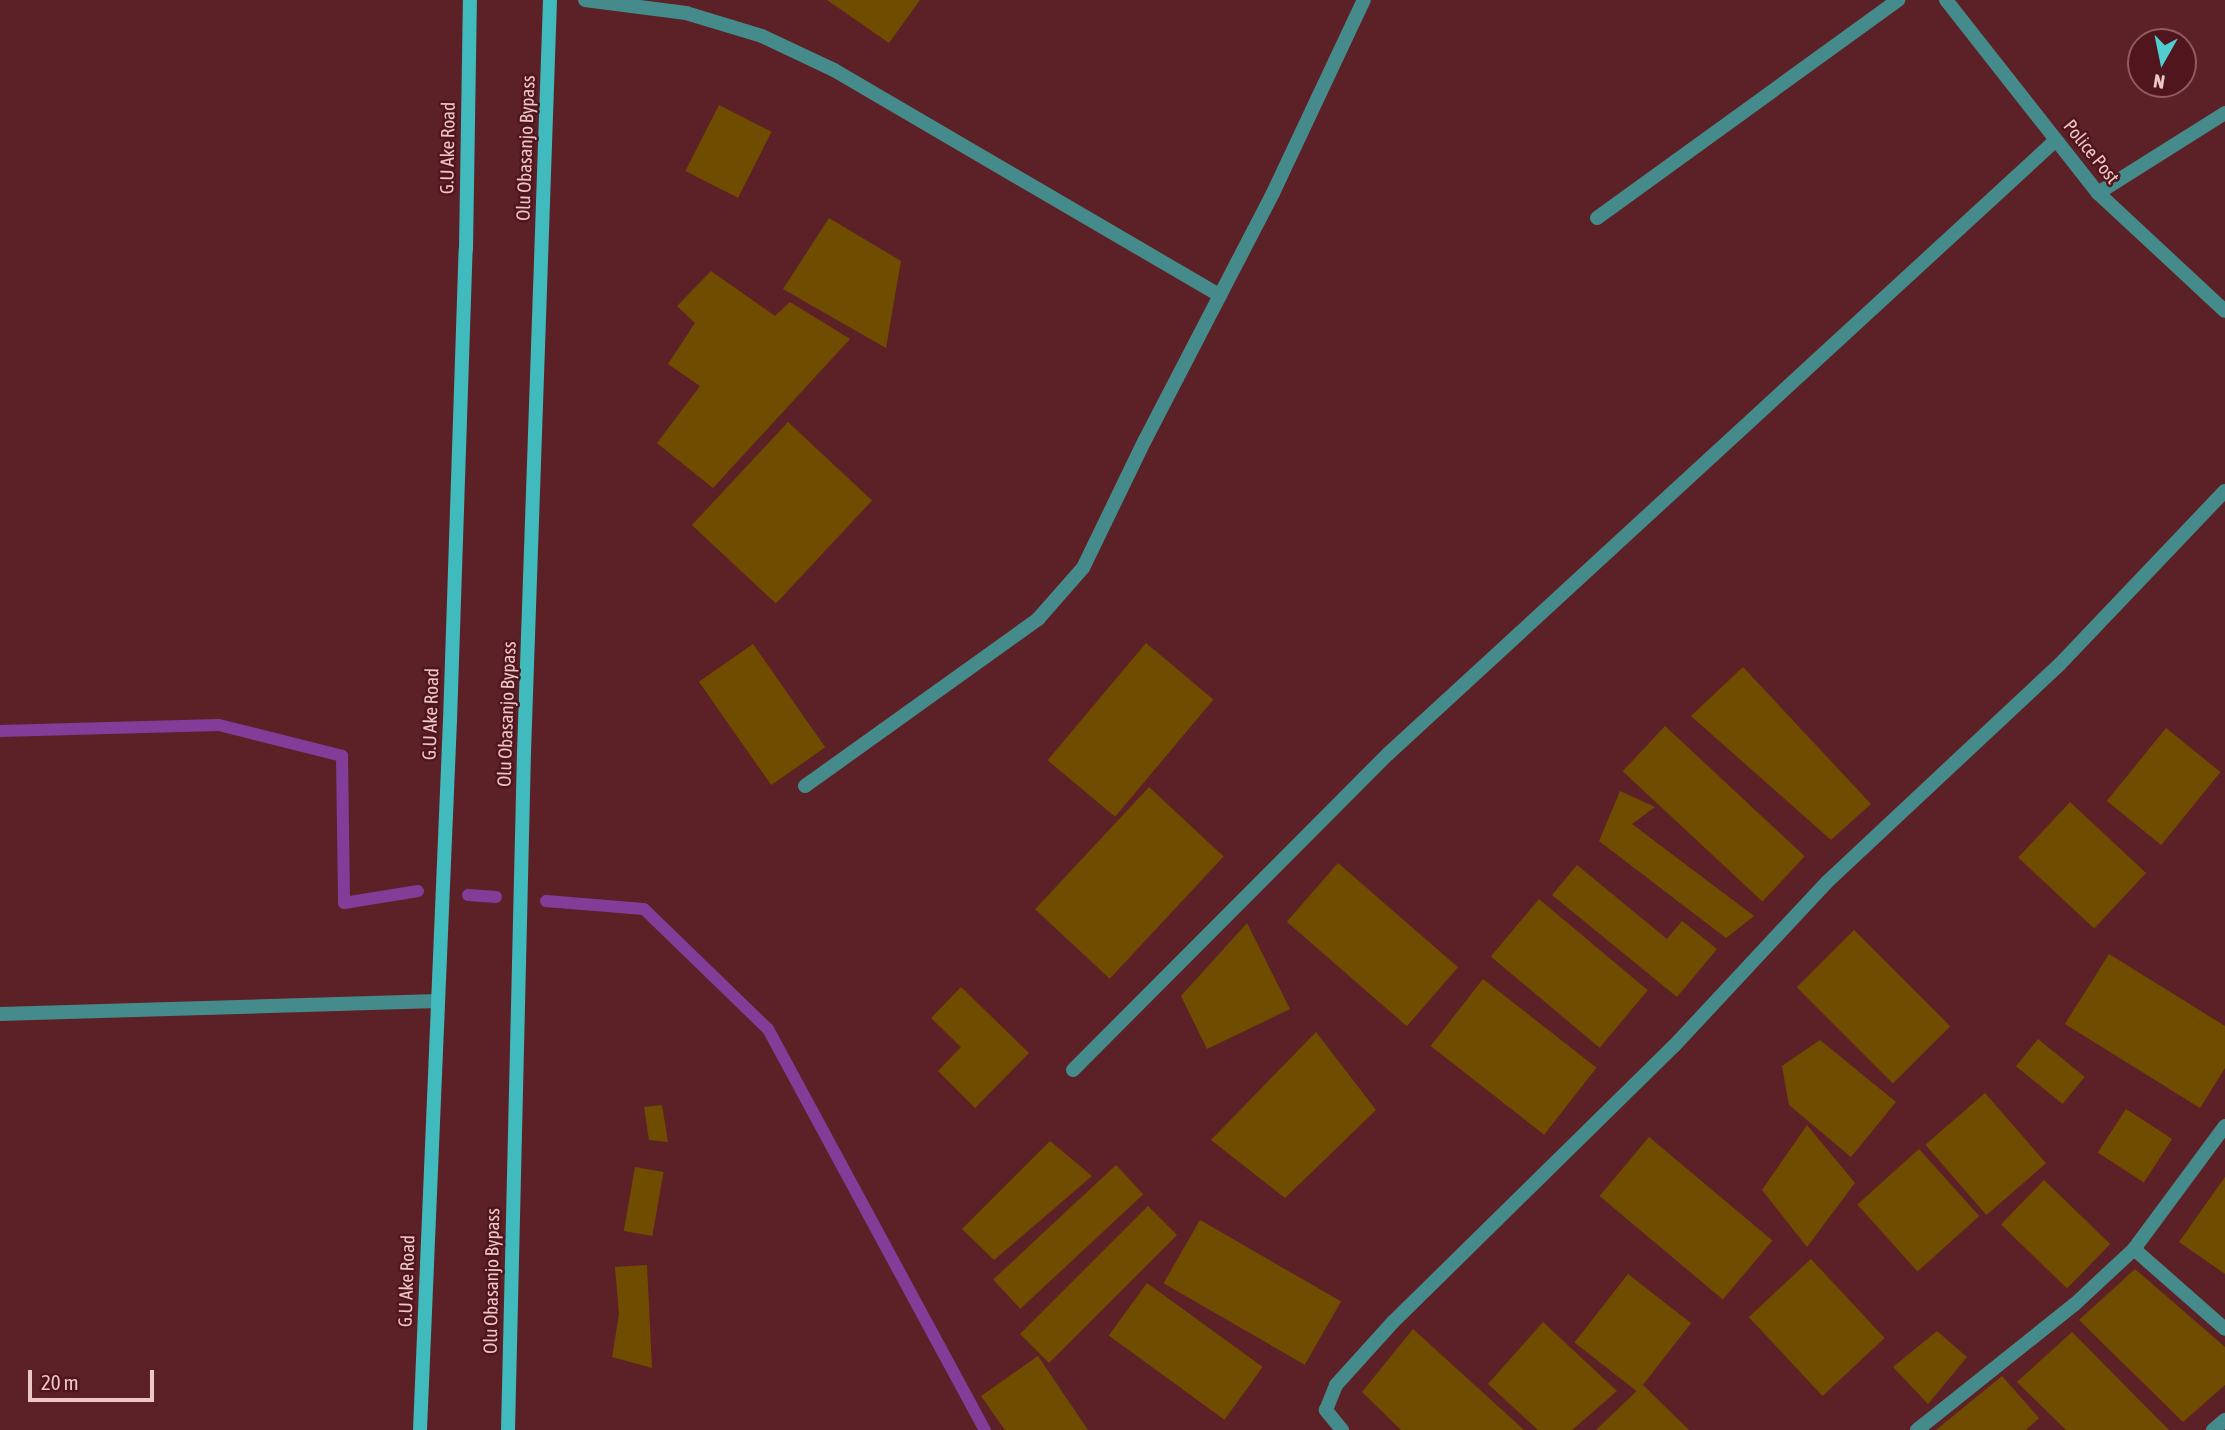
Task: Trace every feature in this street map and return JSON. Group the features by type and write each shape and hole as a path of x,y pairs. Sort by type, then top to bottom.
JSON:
{"main road":[{"name":"G.U Ake Road","path":"420,1430 466,263 470,0"},
{"name":"Olu Obasanjo Bypass","path":"508,1430 524,752 550,0"}],"street":[{"path":"585,0 686,13 774,42 834,70 1220,296"},
{"path":"805,786 1038,619 1083,568 1273,193 1364,0"},
{"path":"1597,218 1898,0"},
{"name":"Police Post","path":"1946,0 2098,193 2225,311"},
{"path":"2098,193 2225,113"},
{"path":"1073,1070 1388,754 2056,140"},
{"path":"1342,1430 1325,1410 1336,1385 1393,1322 1674,1046 1827,882 2060,664 2225,491"},
{"path":"0,1014 438,1001"},
{"path":"1917,1430 2074,1304 2134,1249 2225,1126"},
{"path":"2134,1249 2225,1329"},
{"path":"2213,1430 2225,1420"}],"building":[{"path":"827,0 920,0 889,43"},
{"path":"719,105 772,132 738,198 685,171"},
{"path":"829,218 901,261 886,348 783,289"},
{"path":"711,271 775,316 790,302 850,339 713,488 657,443 700,386 668,364 695,323 677,306"},
{"path":"788,422 872,500 776,604 692,525"},
{"path":"1146,643 1213,700 1115,817 1048,760"},
{"path":"753,644 825,747 771,785 699,682"},
{"path":"1743,667 1871,804 1831,840 1691,716"},
{"path":"1665,726 1805,856 1762,902 1623,771"},
{"path":"2166,728 2220,772 2161,845 2107,801"},
{"path":"1149,787 1224,857 1110,979 1035,909"},
{"path":"1620,791 1655,807 1632,824 1754,916 1726,938 1599,841"},
{"path":"2070,802 2146,873 2094,929 2018,858"},
{"path":"1338,863 1458,967 1407,1026 1287,922"},
{"path":"1577,865 1667,939 1682,921 1717,949 1677,997 1552,895"},
{"path":"1539,899 1648,990 1600,1048 1491,956"},
{"path":"1247,923 1290,1009 1207,1049 1181,996"},
{"path":"1854,930 1950,1026 1893,1083 1797,987"},
{"path":"2109,954 2225,1026 2225,1068 2200,1108 2065,1024"},
{"path":"1483,979 1596,1068 1544,1135 1431,1046"},
{"path":"961,987 1029,1053 975,1108 938,1071 961,1047 931,1018"},
{"path":"1316,1032 1376,1110 1285,1198 1211,1140"},
{"path":"2038,1039 2085,1077 2063,1104 2016,1066"},
{"path":"1820,1040 1896,1102 1851,1157 1789,1105 1782,1066"},
{"path":"1985,1093 2046,1163 1986,1215 1925,1145"},
{"path":"662,1105 668,1142 649,1140 644,1107"},
{"path":"2126,1109 2172,1139 2144,1183 2098,1153"},
{"path":"1807,1125 1855,1183 1807,1247 1762,1190"},
{"path":"1649,1137 1772,1240 1723,1299 1600,1196"},
{"path":"1050,1141 1092,1176 994,1260 962,1229"},
{"path":"1919,1149 1979,1216 1918,1271 1857,1205"},
{"path":"1116,1165 1143,1194 1020,1309 993,1280"},
{"path":"635,1167 664,1172 652,1236 624,1231"},
{"path":"2225,1177 2225,1274 2179,1242"},
{"path":"2044,1180 2110,1244 2067,1289 2001,1225"},
{"path":"1148,1206 1177,1235 1049,1363 1020,1334"},
{"path":"1200,1220 1341,1302 1305,1365 1164,1283"},
{"path":"1811,1259 1885,1338 1822,1396 1749,1317"},
{"path":"647,1265 652,1368 612,1357 619,1314 615,1267"},
{"path":"2135,1269 2225,1347 2225,1385 2183,1422 2079,1320"},
{"path":"1628,1274 1691,1323 1637,1392 1574,1343"},
{"path":"1147,1283 1263,1367 1224,1420 1109,1336"},
{"path":"1543,1322 1617,1391 1572,1430 1538,1430 1488,1384"},
{"path":"1413,1329 1524,1430 1401,1430 1362,1392"},
{"path":"1937,1331 1967,1357 1928,1404 1893,1367"},
{"path":"2072,1332 2169,1430 2066,1430 2017,1382"},
{"path":"1038,1356 1088,1430 1005,1430 981,1396"},
{"path":"2002,1376 2039,1418 2026,1430 1936,1430"},
{"path":"1643,1385 1689,1430 1596,1430"}],"waterway":[{"path":"0,731 219,725 342,756 344,903 418,891"},
{"path":"468,895 496,897"},
{"path":"546,901 644,909 768,1029 985,1430"}]}
